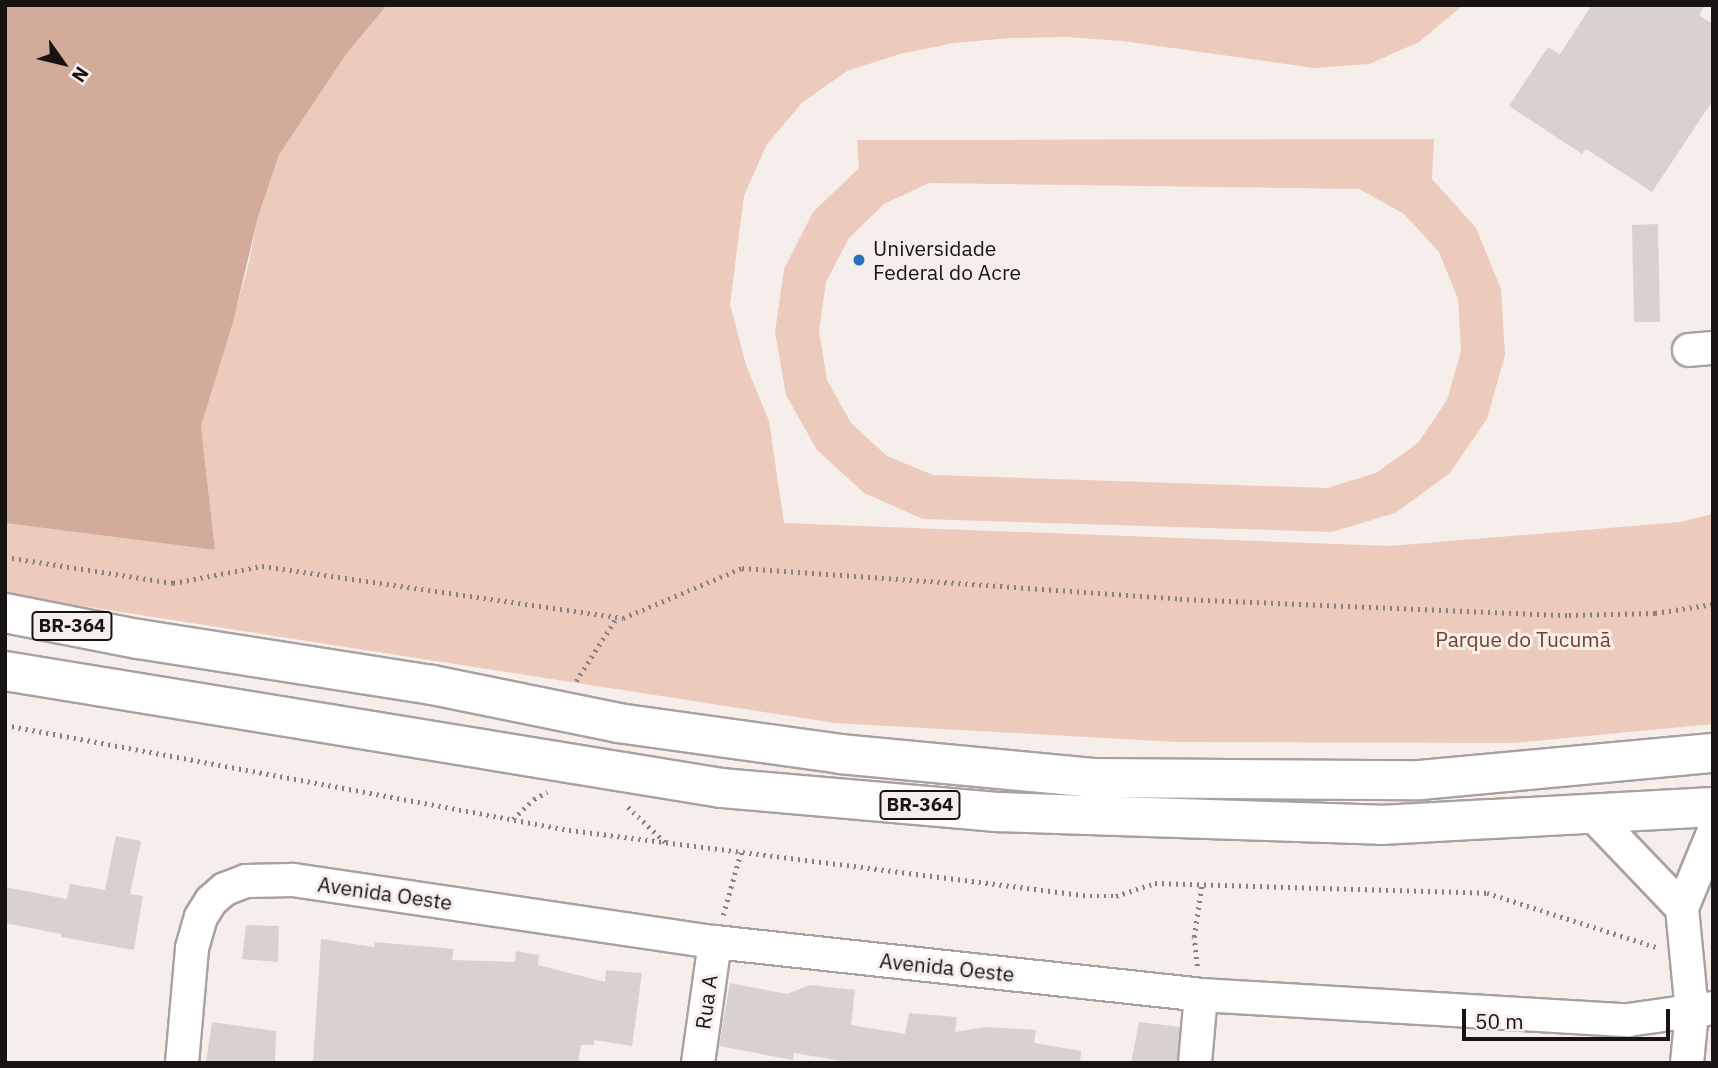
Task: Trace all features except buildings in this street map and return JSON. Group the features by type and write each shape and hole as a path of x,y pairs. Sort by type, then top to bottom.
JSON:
{"main road":[{"name":"BR-364","path":"5,613 138,639 432,685 618,723 840,754 1093,778 1419,780 1713,754"},
{"name":"BR-364","path":"5,671 722,788 998,812 1381,825 1594,816 1713,807"}],"street":[{"path":"1594,816 1682,908"},
{"path":"1687,1063 1702,1010 1684,947 1682,908 1713,833"},
{"name":"Avenida Oeste","path":"182,1063 192,948 201,917 211,901 225,889 246,881 293,880 715,942 1201,995 1628,1020 1702,1010"},
{"name":"Rua A","path":"698,1063 715,942"},
{"path":"1195,1063 1201,995"}],"path":[{"path":"5,557 173,583 262,566 623,618 743,568 1180,599 1569,615 1655,613 1713,604"},
{"path":"5,725 569,830 1090,896 1116,896 1155,883 1487,893 1650,947 1684,947"},
{"path":"715,942 741,852"},
{"path":"1201,995 1194,937 1202,883"}],"green space":[{"name":"Parque do Tucumã","path":"387,5 1463,5 1419,42 1369,64 1314,68 1122,41 1067,37 1010,38 954,43 900,54 847,71 803,102 767,144 744,196 730,304 746,365 769,421 784,523 1390,546 1680,522 1713,514 1713,724 1513,743 1177,742 835,723 5,594 5,523 215,550 201,426 247,271 258,217 279,155 347,53"},
{"path":"1434,139 1432,179 1476,228 1501,289 1505,355 1487,419 1449,474 1395,513 1332,532 923,519 864,493 817,450 786,395 775,332 784,269 813,212 859,168 857,140","holes":["929,183 1359,189 1404,214 1439,252 1458,299 1461,351 1447,400 1418,443 1376,473 1327,488 933,475 887,456 851,423 827,380 819,331 826,282 849,238 884,204"]}],"shaded area":[{"path":"5,5 387,5 347,53 279,155 258,217 233,322 201,426 215,550 5,523"}],"place":[{"name":"Universidade Federal do Acre","path":"859,260"}]}
